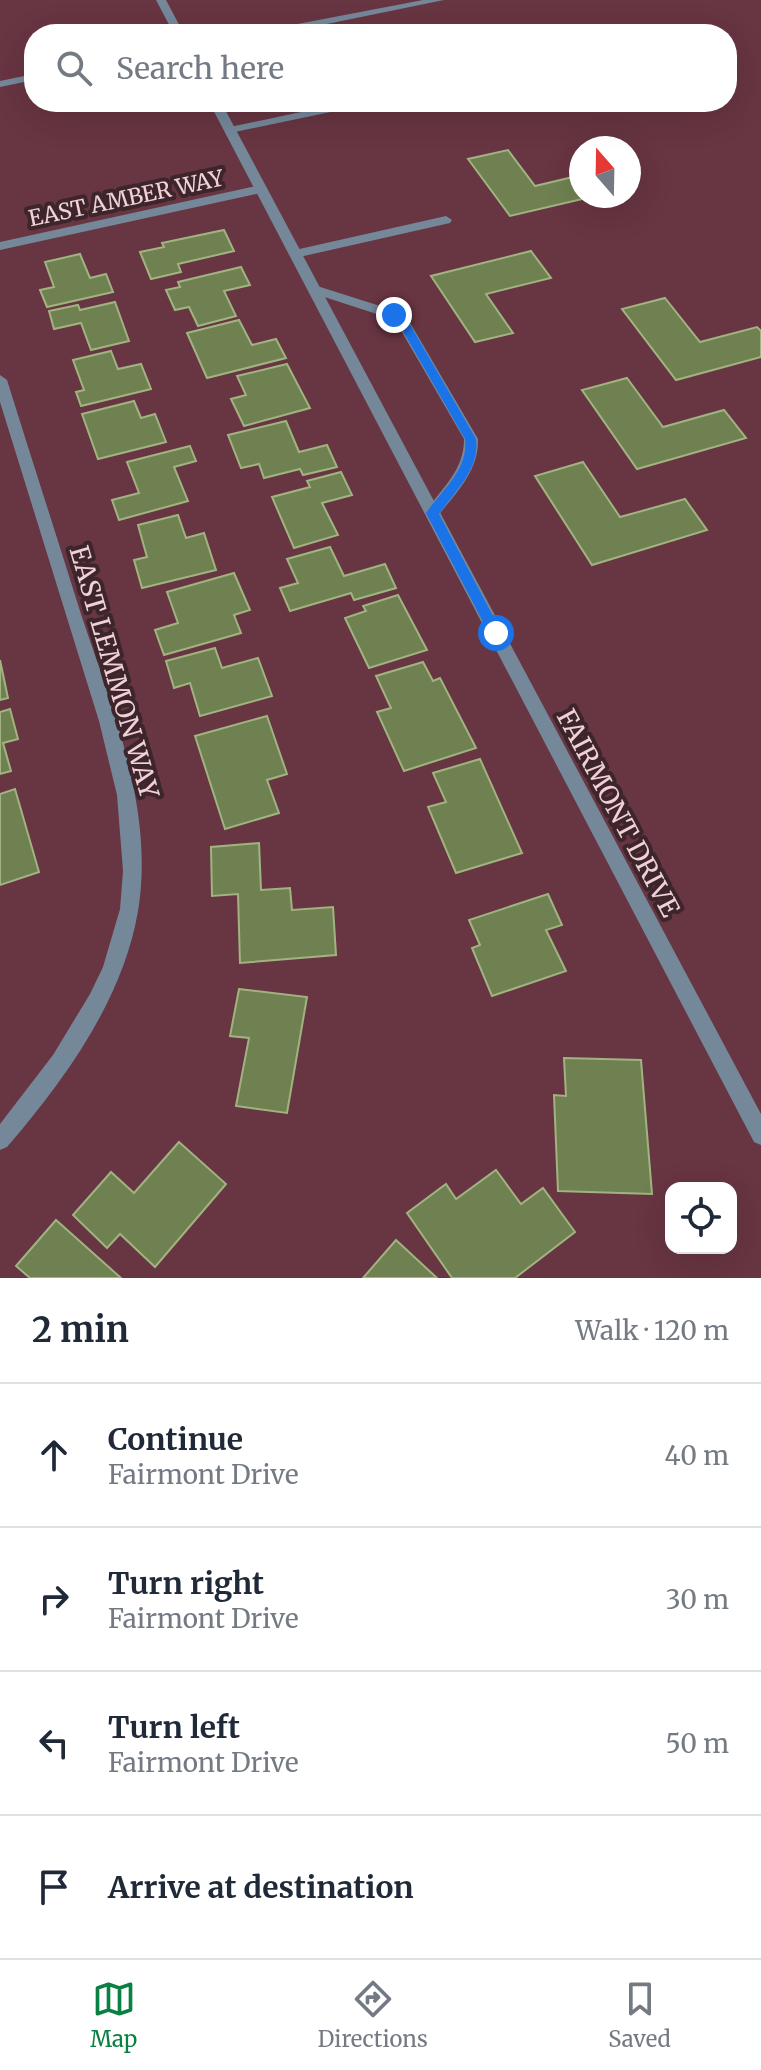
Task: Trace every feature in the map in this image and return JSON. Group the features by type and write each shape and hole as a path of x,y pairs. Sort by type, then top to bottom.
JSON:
{"street":[{"path":"161,0 174,24"},
{"path":"313,24 439,0"},
{"path":"0,84 24,79"},
{"name":"FAIRMONT DRIVE","path":"220,112 761,1135"},
{"path":"230,130 315,112"},
{"name":"EAST AMBER WAY","path":"0,246 261,189"},
{"path":"295,254 446,220"},
{"path":"314,289 394,315 404,324 471,439 472,453 468,466 432,513"},
{"name":"EAST LEMMON WAY","path":"0,380 113,743 129,820 132,861 129,911 117,952 94,1005 60,1062 0,1140"}],"building":[{"path":"508,150 535,186 569,178 569,202 510,216 468,159"},
{"path":"224,230 234,251 178,264 181,272 151,279 140,252 164,247 162,243"},
{"path":"531,251 551,278 486,294 513,333 475,342 431,276"},
{"path":"80,254 90,278 106,274 113,292 47,307 40,290 54,287 45,262"},
{"path":"241,267 250,285 224,291 236,316 198,326 189,307 175,310 166,290 180,287 178,282"},
{"path":"665,298 700,342 757,327 761,331 761,357 676,380 622,309"},
{"path":"115,302 129,341 91,350 81,323 54,329 49,311 78,305 80,310"},
{"path":"239,320 252,345 276,339 286,358 207,378 187,333"},
{"path":"111,351 118,369 141,364 151,389 81,406 76,392 84,390 73,360"},
{"path":"287,364 310,408 244,426 231,399 246,395 237,376"},
{"path":"627,378 663,427 724,410 746,438 637,469 582,390"},
{"path":"134,401 141,418 155,414 166,442 98,459 82,414"},
{"path":"286,421 299,452 327,445 337,467 303,475 300,469 264,478 259,464 241,468 228,435"},
{"path":"190,446 196,461 174,467 188,501 119,520 112,500 139,493 127,462"},
{"path":"583,462 620,517 685,499 707,530 592,565 535,476"},
{"path":"341,472 352,495 322,503 338,535 294,548 272,497 310,487 307,481"},
{"path":"178,515 186,538 204,533 216,570 142,588 134,560 147,557 138,525"},
{"path":"330,547 344,576 385,564 396,588 354,600 351,593 290,611 280,588 298,583 287,559"},
{"path":"234,573 250,610 234,615 241,633 164,655 155,630 178,623 167,592"},
{"path":"398,595 427,650 369,668 345,618 366,611 363,606"},
{"path":"215,648 222,668 258,658 272,696 200,716 190,683 174,688 166,661"},
{"path":"0,660 8,698 0,700"},
{"path":"423,662 433,681 440,678 476,748 404,771 377,712 391,708 376,676"},
{"path":"10,709 18,739 3,743 11,771 0,774 0,712"},
{"path":"267,716 287,774 267,780 279,813 225,829 195,736"},
{"path":"480,759 522,853 456,873 428,807 446,802 433,773"},
{"path":"15,789 39,872 0,885 0,794"},
{"path":"259,843 261,890 290,888 292,910 333,907 336,955 240,963 238,894 212,896 211,847"},
{"path":"548,894 562,925 546,930 566,971 492,996 472,948 480,945 469,920"},
{"path":"239,989 307,997 287,1113 236,1106 249,1038 230,1036"},
{"path":"564,1058 641,1060 652,1194 558,1191 554,1095 566,1096"},
{"path":"179,1142 226,1184 155,1267 120,1234 107,1248 73,1215 111,1172 134,1193"},
{"path":"496,1170 521,1204 543,1188 575,1232 515,1278 452,1278 407,1213 446,1184 456,1199"},
{"path":"56,1220 121,1278 30,1278 16,1266"},
{"path":"396,1240 437,1278 363,1278"}],"route":[{"path":"394,315 404,324 471,439 472,453 468,466 432,513 496,633"}]}
